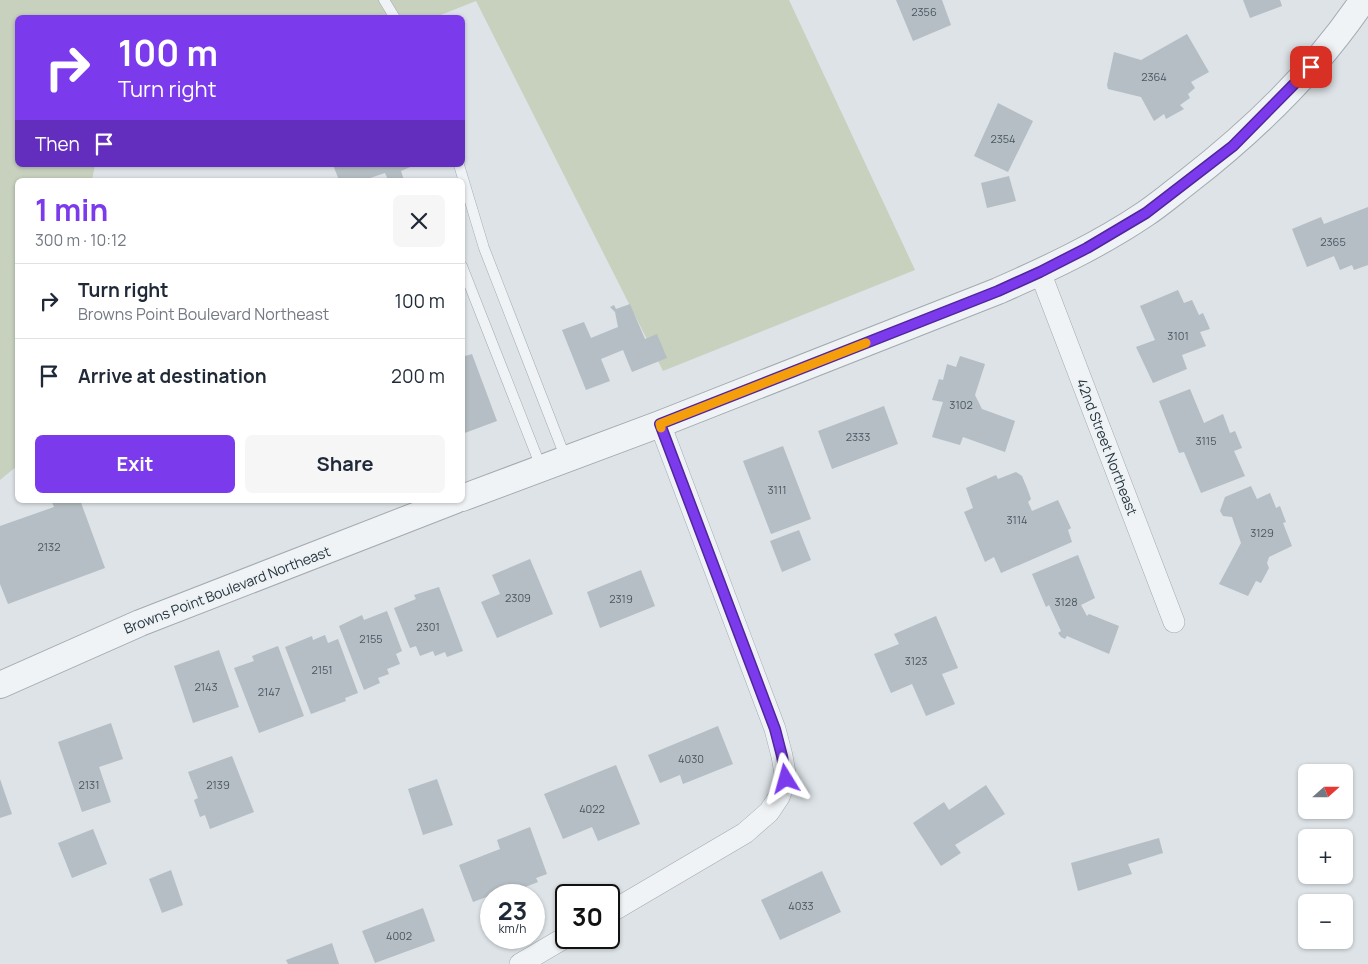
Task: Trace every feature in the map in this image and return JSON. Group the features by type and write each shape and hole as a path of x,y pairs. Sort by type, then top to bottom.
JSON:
{"street":[{"path":"465,497 660,424 990,294 1040,272 1102,240 1146,213 1233,146 1300,79 1364,8"},
{"name":"42nd Street Northeast","path":"1040,272 1174,622"},
{"path":"620,907 745,833 769,812 779,797 786,779 775,729 660,424"},
{"name":"Browns Point Boulevard Northeast","path":"0,685 140,623 448,503"},
{"path":"520,964 555,943"}],"lane":[{"path":"384,0 393,15"},
{"path":"465,185 484,248 566,459"},
{"path":"465,274 542,468"}],"green space":[{"path":"0,0 789,0 915,270 663,371 476,1 441,15 15,15 15,167 95,167 92,178 15,178 15,468 0,480"}],"building":[{"path":"896,0 942,0 951,25 913,41"},
{"path":"1243,0 1280,0 1282,6 1250,18"},
{"path":"1187,34 1209,72 1191,82 1195,88 1188,94 1190,98 1180,105 1184,109 1166,119 1164,114 1154,121 1141,97 1108,89 1107,85 1114,52 1141,60"},
{"path":"998,103 1033,121 1008,172 974,156"},
{"path":"334,167 410,167 401,171 403,178 387,178 385,173 370,178 338,178"},
{"path":"1009,176 1016,201 987,208 981,183"},
{"path":"1368,207 1368,265 1354,270 1352,265 1340,270 1334,256 1307,267 1292,229 1321,217 1324,224"},
{"path":"1178,290 1184,303 1192,300 1199,315 1203,313 1210,329 1200,332 1206,346 1182,355 1187,369 1153,383 1136,347 1155,340 1140,306"},
{"path":"630,304 645,339 657,334 667,358 632,372 623,350 601,359 610,381 586,390 562,330 584,322 591,338 618,327 615,312 610,307 614,305 616,309"},
{"path":"472,354 497,421 465,433 465,356"},
{"path":"960,356 985,364 975,395 982,409 1015,421 1005,452 963,437 960,445 932,437 943,402 932,400 939,379 943,380 947,364 956,367"},
{"path":"1190,389 1204,423 1223,414 1230,433 1235,431 1242,448 1234,451 1245,476 1201,493 1184,452 1179,453 1159,401"},
{"path":"884,406 898,444 832,469 818,431"},
{"path":"783,446 811,519 771,534 743,461"},
{"path":"1016,472 1022,476 1027,488 1031,499 1028,502 1032,511 1058,500 1071,528 1068,530 1072,542 1001,573 994,557 985,562 964,512 973,508 966,488 996,475 998,479"},
{"path":"1251,486 1257,499 1270,493 1276,508 1280,506 1286,522 1283,523 1292,546 1269,557 1267,563 1269,568 1261,583 1256,581 1248,596 1219,584 1241,543 1232,517 1223,516 1220,511 1225,497"},
{"path":"52,503 81,503 105,568 8,604 0,584 0,526 54,507"},
{"path":"799,530 811,560 782,572 770,541"},
{"path":"1078,555 1095,598 1081,605 1087,616 1089,614 1119,626 1109,654 1067,636 1065,639 1061,637 1058,633 1061,631 1049,605 1046,607 1032,574"},
{"path":"530,559 553,614 497,638 481,602 500,594 492,575"},
{"path":"641,570 655,606 600,628 587,592"},
{"path":"439,587 463,651 447,657 445,652 435,656 433,651 420,656 416,646 410,648 394,608 416,599 414,595"},
{"path":"387,611 402,651 396,654 400,664 387,669 389,674 378,678 380,683 364,690 339,626 362,615 364,620"},
{"path":"936,616 958,668 942,674 955,704 926,716 912,684 891,693 874,654 899,644 894,634"},
{"path":"325,635 328,643 338,639 358,693 345,698 346,701 311,714 285,647 312,636 313,640"},
{"path":"278,646 304,716 259,733 234,668 254,661 252,656"},
{"path":"219,650 239,707 193,723 174,666"},
{"path":"111,723 123,759 99,767 111,802 82,812 58,742"},
{"path":"718,726 733,764 683,784 680,775 660,783 648,755"},
{"path":"232,756 254,812 210,829 205,815 200,817 194,800 198,798 188,772"},
{"path":"616,765 640,824 598,841 592,827 563,839 544,794"},
{"path":"0,779 12,814 0,818"},
{"path":"437,779 453,825 423,835 408,789"},
{"path":"986,785 1005,814 955,845 961,853 941,866 913,823 944,802 949,810"},
{"path":"530,827 547,874 536,878 538,882 533,884 480,884 480,899 473,902 459,865 500,849 497,840"},
{"path":"93,829 107,864 72,878 58,843"},
{"path":"1159,838 1163,853 1128,864 1132,874 1078,891 1071,863"},
{"path":"171,870 183,905 162,913 149,879"},
{"path":"822,871 841,912 780,940 761,900"},
{"path":"423,908 435,941 375,963 362,931"},
{"path":"332,943 339,964 288,964 286,960"}],"slow traffic":[{"path":"661,428 660,424 866,343"}],"route":[{"path":"786,779 775,729 660,424 998,291 1102,240 1146,213 1233,146 1311,67"}]}
